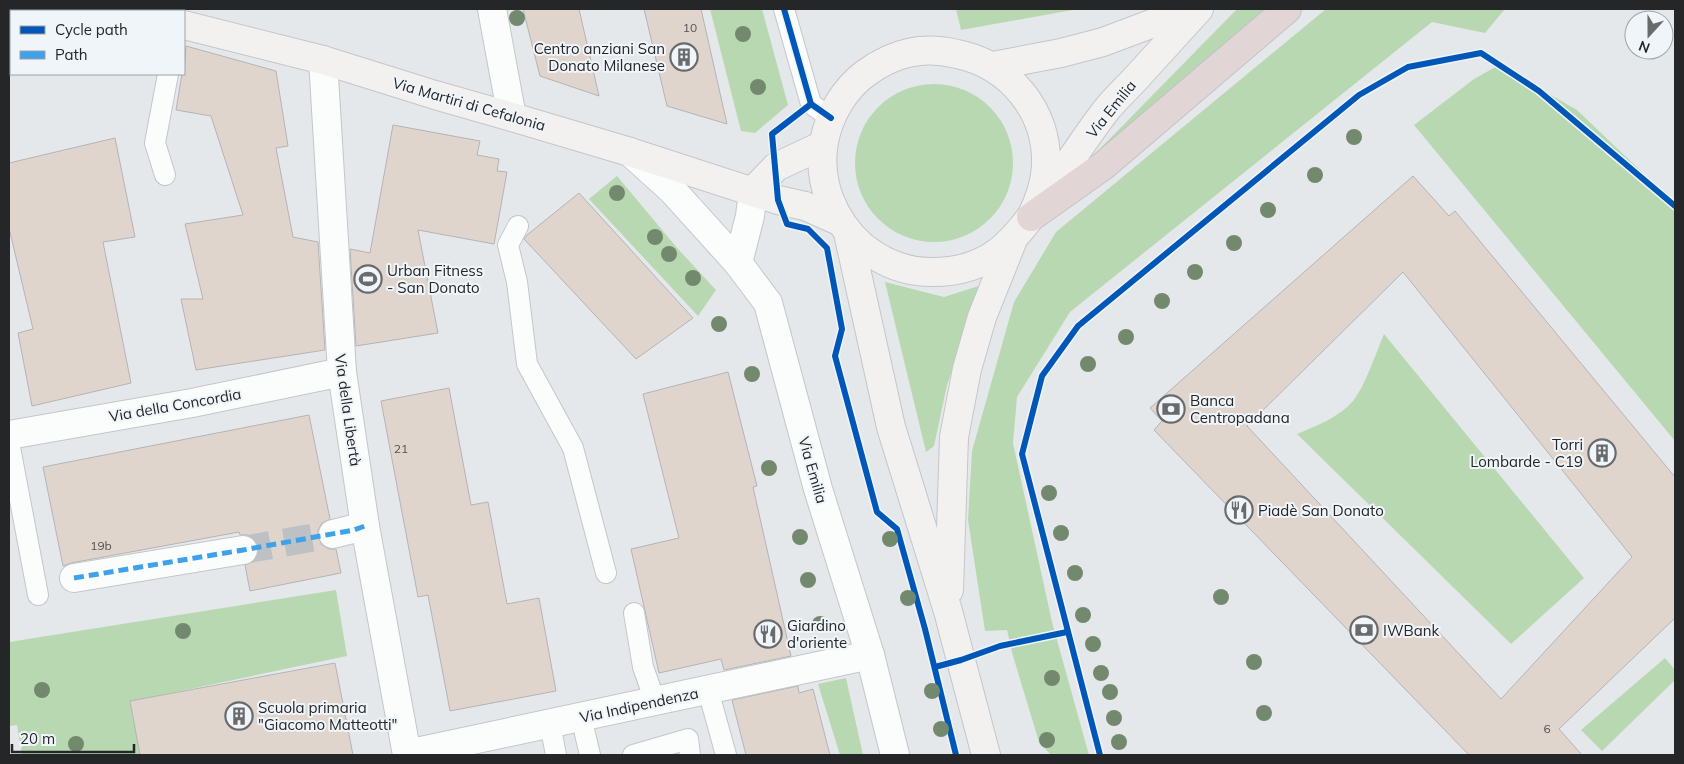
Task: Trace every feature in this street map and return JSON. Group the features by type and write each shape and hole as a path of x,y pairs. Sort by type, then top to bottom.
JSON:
{"highway":[{"path":"1031,217 1103,166 1287,9"}],"street":[{"path":"492,9 512,117"},
{"path":"992,66 1061,53 1103,42 1191,9"},
{"name":"Via Emilia","path":"948,611 954,437 967,369 982,317 1012,242 1108,109 1200,9"},
{"name":"Via Martiri di Cefalonia","path":"185,26 323,60 630,152 778,200 805,206 845,228"},
{"name":"Via Emilia","path":"1012,242 989,258 963,269 942,272 921,272 900,268 870,252 845,228 831,204 825,185 822,165 823,145 831,118 837,105 850,87 875,66 902,54 923,50 938,50 973,57 992,66 1009,79 1024,96 1039,122 1044,143 1046,166 1038,202 1031,217"},
{"name":"Via della Libertà","path":"323,60 342,372 365,526 407,755"},
{"path":"738,263 750,216 753,191 776,167 823,145"},
{"name":"Via Emilia","path":"630,152 672,190 738,263 768,303 818,490 870,655 895,755"},
{"name":"Via Emilia","path":"845,228 891,427 948,611 986,755"},
{"name":"Via della Concordia","path":"9,435 192,403 342,372"},
{"path":"333,534 365,526"},
{"path":"74,578 243,550"},
{"name":"Via Indipendenza","path":"407,755 870,655"}],"lane":[{"path":"784,9 811,104 831,118"},
{"path":"165,175 155,143 168,75"},
{"path":"518,226 508,245 517,282 527,364 573,448 606,574"},
{"path":"9,442 38,595"},
{"path":"634,613 643,667 655,702"},
{"path":"708,690 726,755"},
{"path":"581,718 590,755"},
{"path":"550,724 556,755"},
{"path":"633,755 688,739 690,755"}],"green space":[{"path":"710,9 762,9 788,105 755,133 741,131"},
{"path":"956,9 1078,9 961,30"},
{"path":"1237,9 1266,9 1089,160"},
{"path":"1326,9 1505,9 1485,33 1432,22 1070,312 1017,397 1013,443 1052,622 1089,755 1051,755 1039,742 1007,630 985,631 968,520 972,451 1014,302 1056,232"},
{"path":"1499,65 1577,110 1675,202 1675,441 1414,125 1474,79"},
{"path":"942,84 957,87 971,93 990,107 1000,119 1010,140 1013,163 1010,186 1000,207 990,219 978,229 957,239 942,242 926,242 911,239 890,229 868,207 856,178 855,155 858,140 868,119 890,97 919,85"},
{"path":"617,176 678,249 716,290 698,316 589,199"},
{"path":"885,282 944,297 982,285 947,385 934,446 926,452"},
{"path":"1384,334 1584,578 1511,644 1297,434 1334,417 1353,401 1366,378"},
{"path":"336,590 347,656 133,701 141,755 22,755 17,725 9,726 9,642"},
{"path":"1665,658 1675,670 1675,680 1602,751 1581,730"},
{"path":"846,678 863,755 840,755 818,684"}],"building":[{"name":"Centro anziani San Donato Milanese","path":"523,9 579,9 599,96 540,76"},
{"name":"Centro anziani San Donato Milanese","path":"644,9 701,9 727,124 667,106"},
{"path":"186,46 276,71 288,146 276,148 293,237 318,242 325,350 196,370 181,299 203,299 185,224 243,215 211,116 176,110 182,75 185,75"},
{"path":"393,125 480,141 477,155 499,159 497,171 507,172 494,244 418,230 438,333 356,346 350,249 370,253"},
{"path":"115,138 135,237 103,242 131,383 32,406 18,333 33,329 9,228 9,163"},
{"name":"Torri Lombarde - C19","path":"1413,176 1449,216 1455,211 1675,477 1675,618 1559,729 1582,755 1469,755 1154,430 1162,421 1150,408","holes":["1403,272 1632,557 1501,699 1247,426"]},
{"path":"579,193 693,318 636,359 524,239"},
{"path":"728,372 757,486 753,487 791,656 724,670 721,659 659,673 631,549 679,538 643,394"},
{"path":"449,388 471,505 488,502 507,604 539,598 556,691 450,711 428,595 418,597 381,401"},
{"path":"309,415 330,519 322,523 318,530 318,537 322,545 329,549 336,549 341,573 250,591 245,565 252,562 257,556 258,547 255,540 248,535 240,535 239,532 63,566 43,467"},
{"name":"Scuola primaria \"Giacomo Matteotti\"","path":"335,663 353,755 140,755 130,701"},
{"path":"798,686 799,693 813,689 830,755 746,755 732,700"}],"tunnel":[{"path":"243,550 333,534"}],"marked path":[{"path":"74,578 243,550 354,530 365,526"}],"cycle path":[{"path":"784,9 811,104 831,118"},
{"path":"1100,755 1022,454 1042,376 1078,326 1359,95 1408,67 1481,53 1539,91 1675,206"},
{"path":"811,104 772,134 778,200 787,224 808,229 827,248 842,329 835,356 877,512 897,529 925,629 956,755"},
{"path":"935,667 1000,646 1067,632"}],"place":[{"name":"Centro anziani San Donato Milanese","path":"684,57"},
{"name":"Urban Fitness - San Donato","path":"368,279"},
{"name":"Banca Centropadana","path":"1171,409"},
{"name":"Torri Lombarde - C19","path":"1602,453"},
{"name":"Piadè San Donato","path":"1239,510"},
{"name":"IWBank","path":"1364,630"},
{"name":"Giardino d'oriente","path":"768,634"},
{"name":"Scuola primaria \"Giacomo Matteotti\"","path":"239,716"}]}
